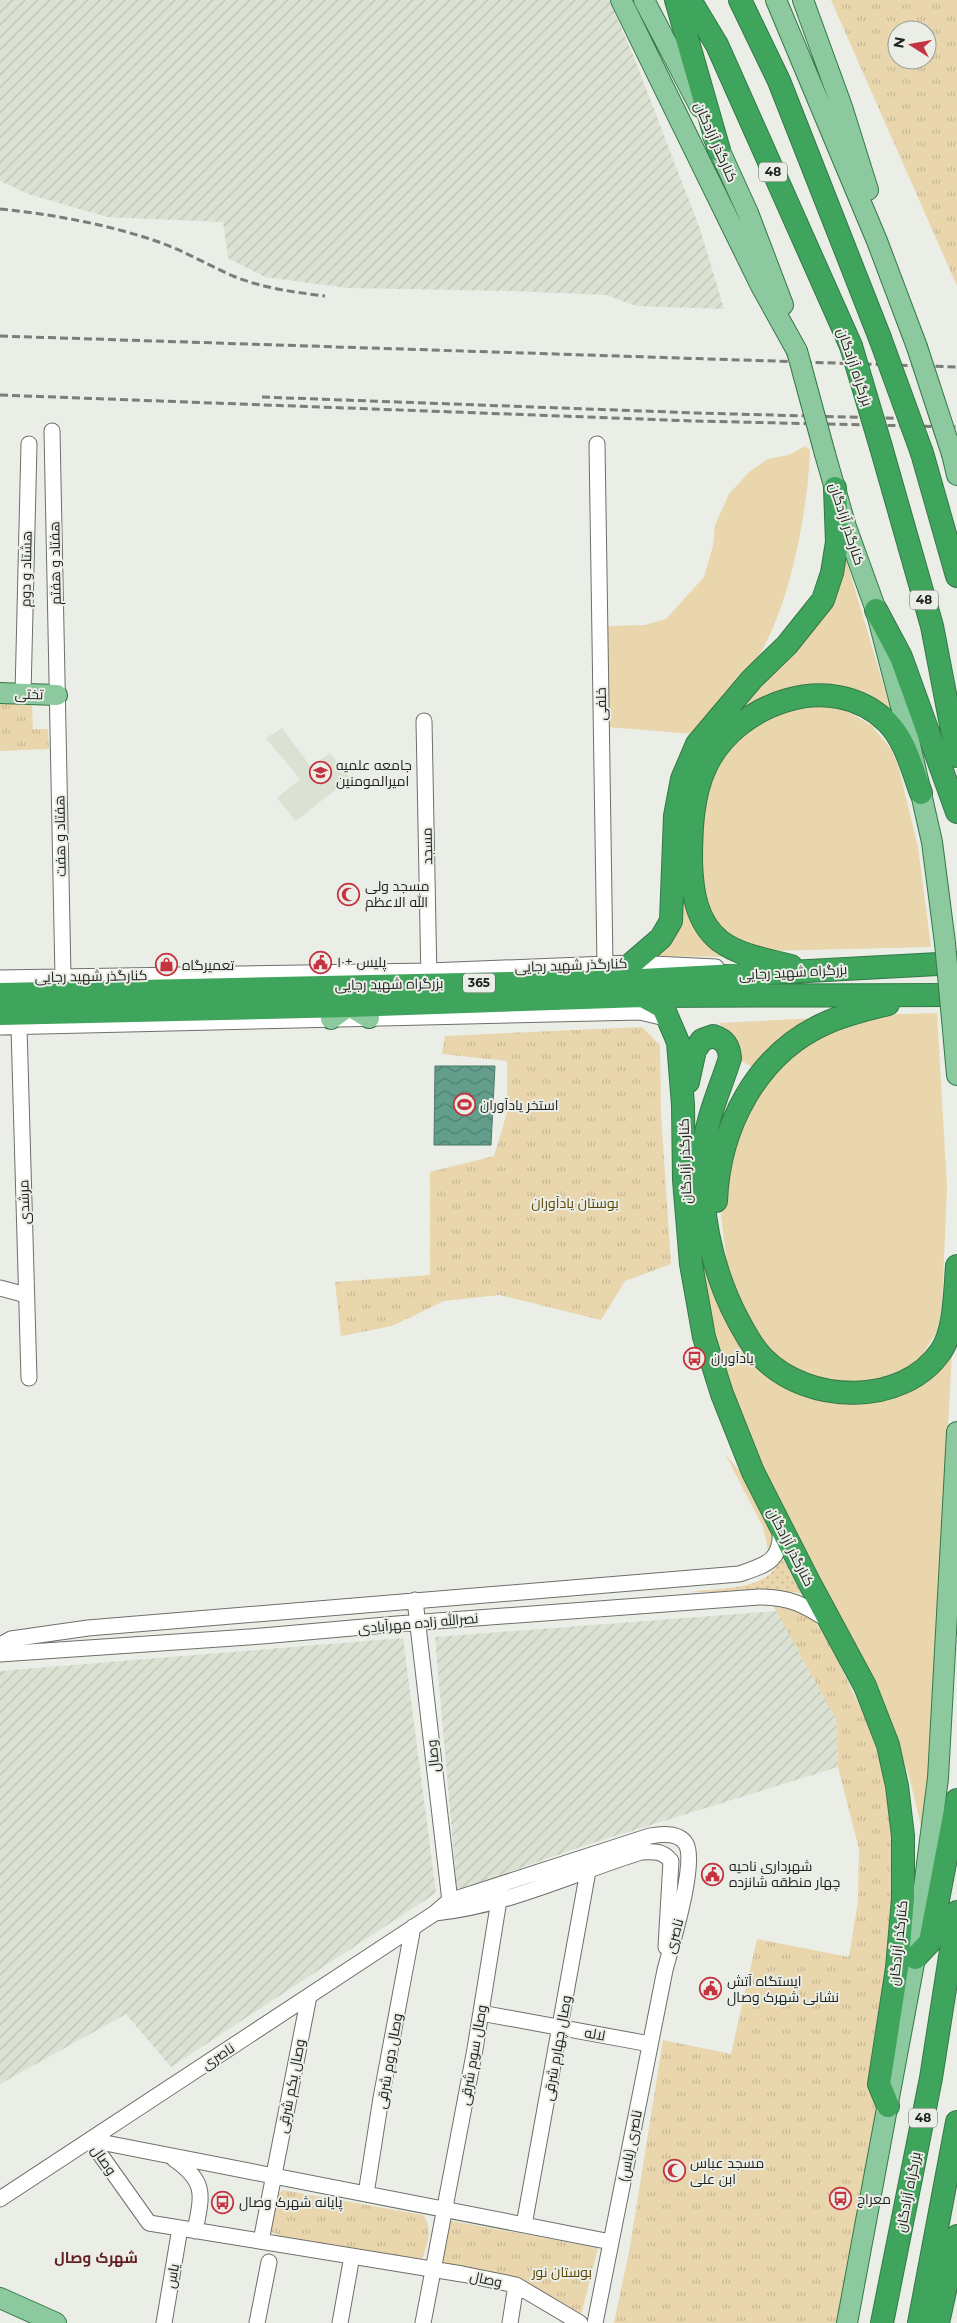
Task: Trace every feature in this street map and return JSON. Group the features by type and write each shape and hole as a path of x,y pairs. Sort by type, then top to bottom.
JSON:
{"highway":[{"path":"676,0 719,150"},
{"name":"بزرگراه آزادگان","path":"690,0 717,45 850,346 932,626 957,756"},
{"path":"740,0 779,81 880,338 922,453 957,576"},
{"path":"632,963 660,938 671,921 676,807 688,762 697,744 746,686 787,645 823,600 832,573 837,542 835,488"},
{"path":"876,610 901,657 957,812"},
{"path":"811,971 732,948 712,933 700,914 695,902 691,838 700,782 712,755 732,731 766,707 804,695 836,698 862,706 887,722 904,748 921,793"},
{"name":"بزرگراه شهید رجایی","path":"0,994 429,977 642,980 957,963"},
{"path":"722,1284 716,1212 719,1165 736,1112 758,1077 787,1047 825,1023 847,1014 922,995"},
{"name":"بزرگراه شهید رجایی","path":"0,1014 349,1006 643,996 957,995"},
{"name":"کنارگذر آزادگان","path":"643,996 663,1007 678,1042 683,1105 684,1180 691,1264 704,1337 722,1394 747,1456 865,1686 888,1745 897,1786 903,1836 903,1898 898,1959 880,2084 888,2106"},
{"path":"683,1105 695,1050 698,1045 702,1040 713,1036 724,1041 729,1048 730,1058 709,1120 704,1144 703,1171 707,1229 713,1262 729,1302 752,1345 787,1377 815,1389 840,1393 859,1392 897,1384 913,1377 928,1367 942,1350 950,1328 957,1266"},
{"path":"915,1958 930,1942 957,1800"},
{"name":"بزرگراه آزادگان","path":"882,2323 931,2078 957,1912"},
{"name":"48","path":"919,2323 957,2122"},
{"path":"938,2323 957,2236"}],"main road":[{"path":"622,0 761,286 797,351"},
{"name":"کنارگذر آزادگان","path":"644,0 696,97 748,213 785,311 835,488 876,610 903,714 932,842 945,943 957,1075"},
{"path":"776,0 917,346 957,475"},
{"path":"803,0 842,107 872,200 890,276"},
{"name":"تختی","path":"0,693 57,695"},
{"path":"331,1019 349,1006 369,1018"},
{"name":"کنارگذر آزادگان","path":"847,2323 915,1958 938,1778 957,1432"},
{"path":"0,2298 56,2323"}],"street":[{"name":"هفتاد و هفتم","path":"52,432 57,695"},
{"name":"هشتاد و دوم","path":"23,694 29,444"},
{"name":"خلفی","path":"597,444 605,964"},
{"name":"هفتاد و هفت","path":"57,695 63,977"},
{"name":"مسجد","path":"424,721 429,977"},
{"name":"کنارگذر شهید رجایی","path":"0,978 429,977 632,963 811,971"},
{"path":"0,1027 640,1012 661,1018 672,1025"},
{"name":"مرشدی","path":"19,1027 29,1378"},
{"path":"0,1288 26,1295"},
{"name":"نصرالله زاده مهرآبادی","path":"0,1644 11,1639 88,1628 739,1574 766,1565 777,1552 781,1538 780,1523"},
{"name":"نصرالله زاده مهرآبادی","path":"0,1654 773,1597 781,1597 803,1605 830,1621"},
{"name":"وصال","path":"415,1600 450,1906"},
{"name":"ناصری","path":"2,2198 435,1913 450,1906 663,1833 679,1837 686,1844 688,1856 680,1914 665,1970"},
{"name":"ناصری","path":"450,1906 499,1900 641,1852 655,1851 665,1854 671,1861 672,1874 666,1922 665,1970"},
{"name":"وصال چهارم شرقی","path":"524,2225 588,1871"},
{"name":"وصال سوم شرقی","path":"424,2323 432,2269 499,1900"},
{"name":"وصال دوم شرقی","path":"366,2194 381,2098 413,1927"},
{"name":"ناصری (یاس)","path":"595,2323 665,1970"},
{"name":"وصال یکم شرقی","path":"261,2241 309,1996"},
{"name":"لاله","path":"480,2013 650,2044"},
{"name":"وصال","path":"90,2140 611,2242"},
{"name":"وصال","path":"90,2140 149,2223 432,2269 516,2285 580,2323"},
{"name":"یاس","path":"164,2323 188,2229 201,2198 201,2188 197,2179 189,2170 169,2156"},
{"path":"340,2323 352,2256"},
{"path":"257,2323 269,2262"},
{"path":"510,2323 516,2285"}],"shaded area":[{"path":"0,0 609,0 633,55 700,229 724,309 636,306 606,295 348,288 265,277 228,258 223,222 107,217 28,194 0,181"},
{"name":"جامعه علمیه امیرالمومنین","path":"282,728 311,767 330,753 350,778 296,821 277,798 300,779 266,738"},
{"path":"777,1611 836,1719 838,1767 586,1845 457,1890 435,1637"},
{"path":"403,1638 436,1893 171,2067 126,2014 0,2084 0,1671"}],"green space":[{"path":"831,0 957,0 957,286"},
{"path":"805,446 810,450 808,475 801,531 794,561 787,590 777,617 754,663 694,734 607,727 608,626 645,625 666,619 704,577 713,546 715,525 729,494 749,472 768,459 789,455"},
{"path":"843,549 892,714 862,700 832,692 802,691 774,696 748,708 725,727 707,752 693,783 687,812 685,866 689,901 698,923 710,940 733,957 651,956 672,935 679,916 680,842 683,806 693,770 704,748 718,728 788,658 819,620 831,595"},
{"path":"819,702 847,711 871,725 891,749 898,765 918,847 931,947 767,951 733,941 704,906 699,826 714,765 751,722"},
{"path":"0,703 32,704 33,729 48,729 49,749 0,751"},
{"path":"937,1013 947,1187 942,1305 937,1331 921,1357 905,1371 890,1379 824,1384 779,1361 753,1333 728,1271 721,1216 722,1189 748,1103 802,1046 872,1015"},
{"path":"818,1018 756,1069 741,1061 741,1048 736,1038 718,1023"},
{"name":"بوستان یادآوران","path":"642,1027 660,1045 661,1115 671,1264 625,1281 601,1320 500,1295 444,1301 392,1326 341,1336 335,1282 430,1275 430,1172 494,1156 507,1113 507,1061 442,1054 445,1036"},
{"path":"696,1191 731,1328 840,1400 952,1352 931,1746 924,1838 909,1776 879,1690 743,1431 719,1359 702,1282"},
{"path":"725,1454 751,1487 767,1516 772,1543 769,1554 763,1527"},
{"path":"781,1555 802,1594 795,1592 692,1592 731,1588 757,1582 768,1576 776,1567"},
{"path":"783,1603 808,1613 825,1634 874,1736 883,1765 898,1844 879,2098 837,2323 614,2323 630,2247 663,2040 731,2054 757,1939 849,1957 858,1901 859,1849 838,1767 836,1719 773,1605"},
{"path":"283,2190 423,2215 429,2232 421,2262 281,2237 270,2231 276,2196"},
{"name":"بوستان نور","path":"447,2220 598,2248 581,2315 522,2284 439,2263"}],"water":[{"name":"استخر یادآوران","path":"435,1066 495,1066 491,1145 434,1145"}],"railway":[{"path":"0,209 97,224 135,234 183,252 233,276 255,284 325,296"},
{"path":"0,336 957,367"},
{"path":"0,395 694,421 957,427"},
{"path":"262,397 920,419"}],"place":[{"name":"جامعه علمیه امیرالمومنین","path":"320,773"},
{"name":"مسجد ولی الله الاعظم","path":"349,894"},
{"name":"پلیس +۱۰","path":"321,962"},
{"name":"تعمیرگاه","path":"166,965"},
{"name":"استخر یادآوران","path":"464,1105"},
{"name":"یادآوران","path":"695,1358"},
{"name":"شهرداری ناحیه چهار منطقه شانزده","path":"713,1874"},
{"name":"ایستگاه آتش نشانی شهرک وصال","path":"711,1989"},
{"name":"مسجد عباس ابن علی","path":"674,2171"},
{"name":"معراج","path":"841,2199"},
{"name":"پایانه شهرک وصال","path":"223,2202"}],"district":[{"name":"شهرک وصال","path":"96,2258"}]}
